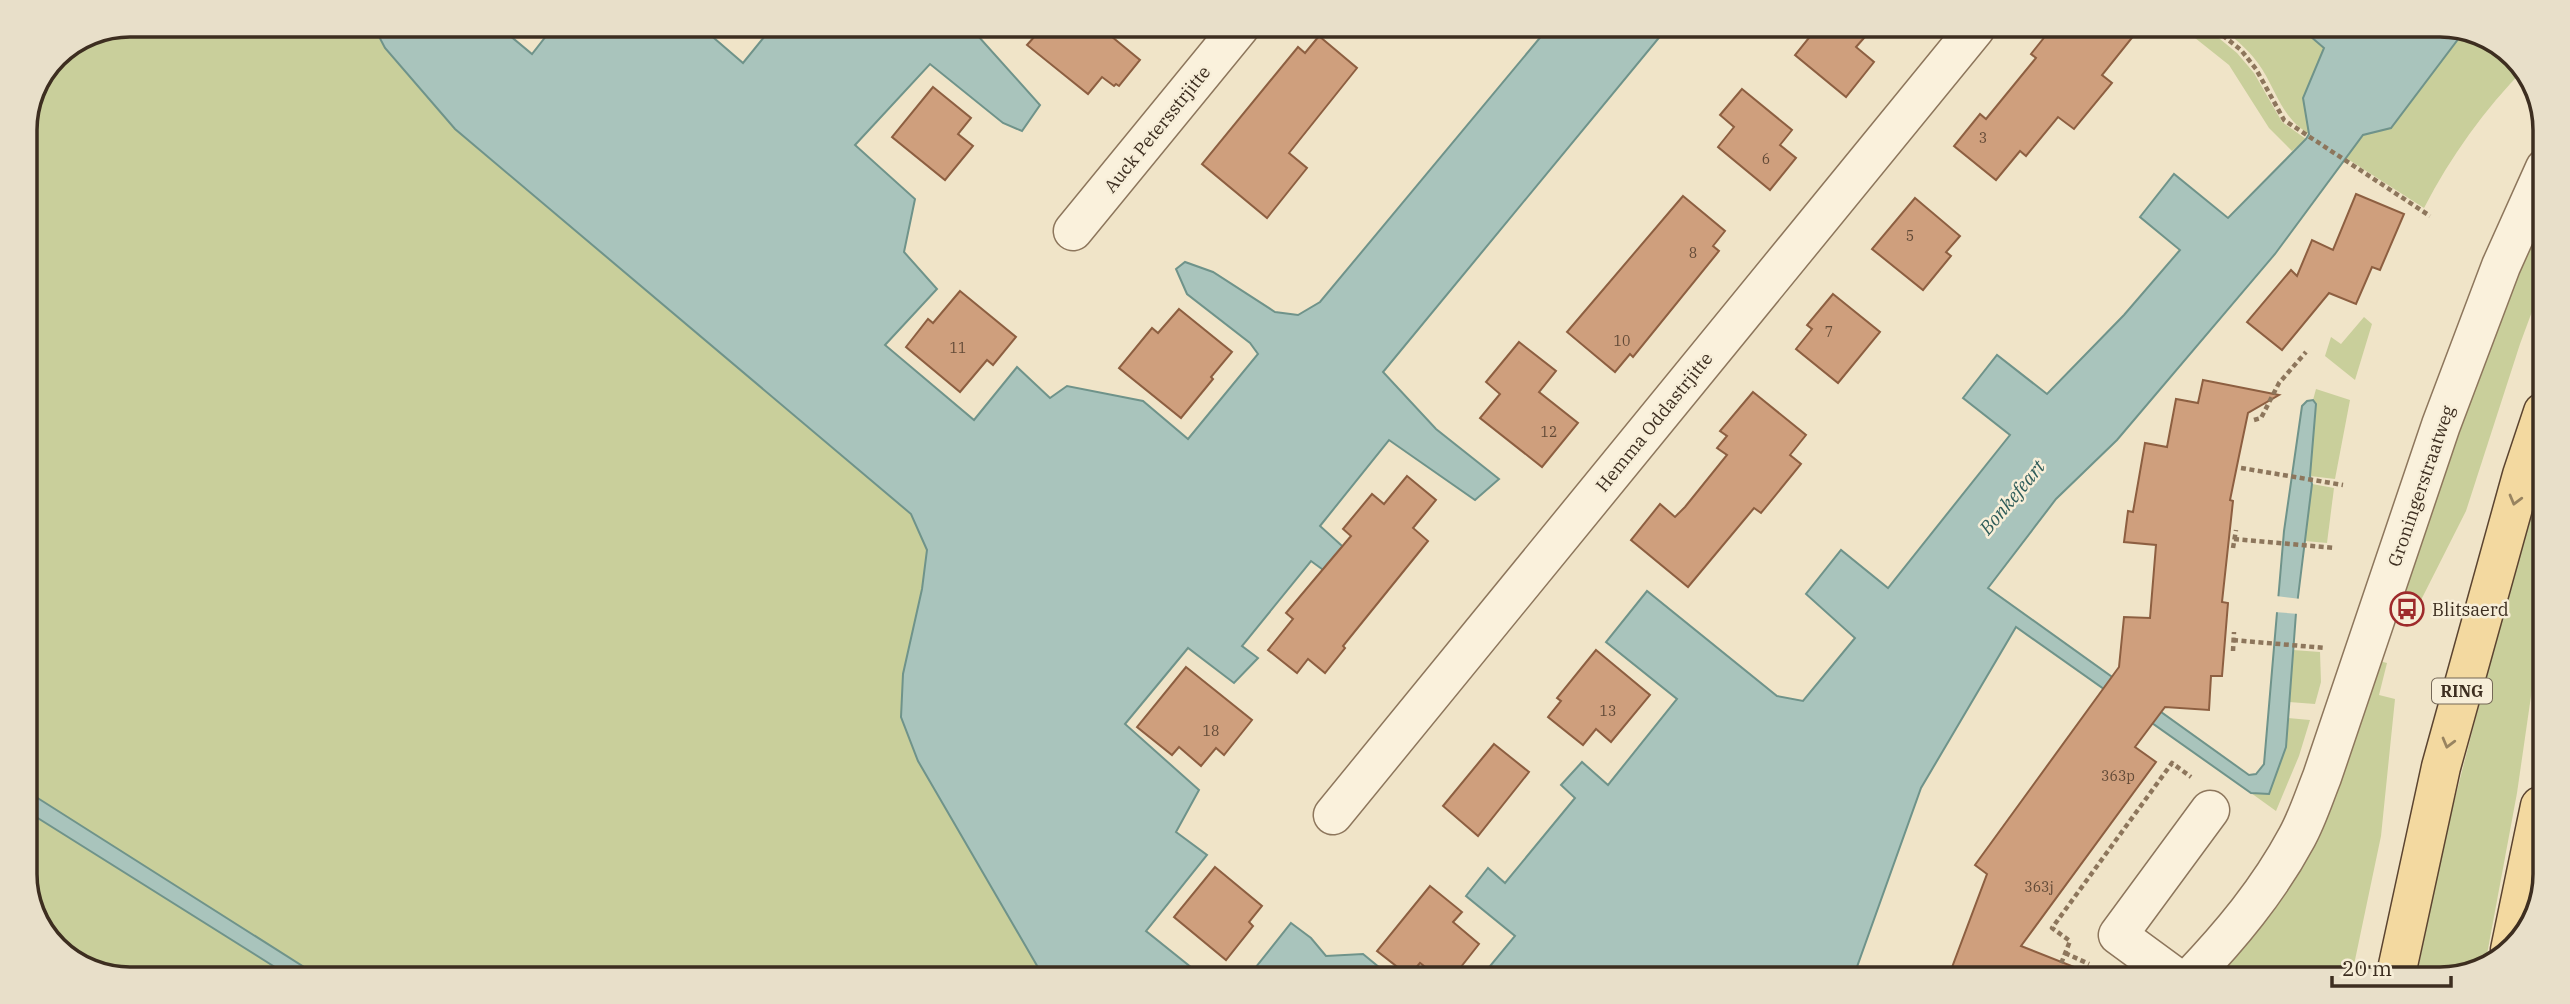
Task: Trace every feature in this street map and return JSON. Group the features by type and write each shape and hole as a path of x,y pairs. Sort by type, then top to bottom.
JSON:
{"main road":[{"name":"RING","path":"2396,967 2441,767 2533,442"},
{"path":"2514,931 2533,840"}],"street":[{"name":"Auck Petersstrjitte","path":"1073,232 1232,37"},
{"name":"Hemma Oddastrjitte","path":"1333,815 1968,37"},
{"name":"Groningerstraatweg","path":"2200,967 2227,939 2266,889 2298,836 2322,777 2447,409 2501,266 2533,195"},
{"path":"2162,967 2118,935 2210,810"}],"path":[{"path":"2225,37 2241,50 2256,69 2284,120 2430,216"},
{"path":"2254,421 2261,418 2279,383 2306,352"},
{"path":"2241,468 2343,485"},
{"path":"2234,548 2235,530"},
{"path":"2234,539 2335,548"},
{"path":"2233,651 2234,632"},
{"path":"2233,640 2329,649"},
{"path":"2060,967 2070,941 2052,928 2172,763 2219,797 2210,810"}],"green space":[{"path":"434,37 887,432 1084,967 304,967 37,798 37,130 44,94 52,78 78,52 112,39"},
{"path":"2194,37 2218,37 2237,53 2254,73 2282,122 2306,139 2292,151 2269,128 2229,65"},
{"path":"2233,37 2352,37 2309,134 2286,113 2262,69"},
{"path":"2458,39 2492,52 2517,77 2469,134 2424,208 2346,158 2363,134 2391,128"},
{"path":"2533,238 2533,309 2466,511 2416,614 2396,609 2457,426"},
{"path":"2364,317 2372,324 2355,380 2325,356 2331,337 2341,344"},
{"path":"2316,389 2350,400 2335,479 2310,476 2316,404 2313,400"},
{"path":"2312,484 2334,488 2327,543 2305,541"},
{"path":"2533,511 2533,682 2517,793 2487,954 2452,966 2418,967 2445,837 2502,616"},
{"path":"2293,650 2320,652 2321,682 2315,704 2289,702"},
{"path":"2379,661 2387,663 2379,695 2395,699 2381,836 2354,967 2220,967"},
{"path":"2288,718 2310,720 2299,756 2276,811 2251,793 2269,794 2286,747"},
{"path":"37,818 275,967 118,966 89,958 73,948 49,921 39,892"}],"water":[{"path":"379,37 511,37 532,54 545,37 713,37 743,63 764,37 979,37 1040,105 1022,131 1003,123 930,64 855,145 915,199 904,252 937,289 885,345 974,420 1017,367 1050,398 1067,386 1143,401 1188,439 1258,354 1250,343 1187,294 1176,269 1185,262 1213,272 1275,312 1298,315 1320,302 1541,37 1660,37 1383,372 1436,429 1499,479 1475,500 1389,440 1320,526 1352,555 1337,580 1311,561 1242,646 1258,658 1234,683 1188,648 1125,724 1199,790 1176,832 1207,855 1146,931 1191,967 1038,967 918,761 901,717 903,674 922,589 927,550 911,514 455,129 385,48"},
{"name":"Bonkefeart","path":"2311,37 2458,39 2391,128 2363,135 2275,254 2117,440 2056,499 1988,588 2249,775 2256,774 2264,764 2284,531 2302,406 2313,400 2316,404 2310,476 2312,484 2296,613 2286,747 2269,794 2251,793 2016,627 1921,788 1857,967 1489,967 1515,936 1466,896 1488,868 1505,883 1575,798 1561,785 1582,762 1608,785 1677,699 1606,642 1647,591 1777,696 1803,701 1855,638 1806,594 1841,550 1888,588 2010,435 1963,398 1997,355 2047,394 2124,315 2180,250 2140,217 2174,174 2228,218 2306,139 2309,134 2303,98 2324,48"},
{"path":"37,798 304,967 275,967 37,818"},
{"path":"1291,923 1311,938 1326,956 1363,954 1379,967 1256,967"}],"pier":[{"path":"2276,596 2301,599 2299,614 2274,612"}],"building":[{"path":"1034,37 1112,37 1140,60 1119,86 1114,86 1102,77 1088,94 1027,45"},
{"path":"1320,37 1357,68 1289,153 1307,168 1267,218 1202,164 1298,47 1305,53"},
{"path":"1810,37 1865,37 1856,47 1874,62 1846,97 1795,55"},
{"path":"2045,37 2133,37 2102,75 2112,83 2074,129 2058,117 2026,156 2020,151 1996,180 1954,146 1980,114 1986,119 2036,58 2031,54"},
{"path":"933,87 971,118 958,134 973,146 945,180 892,137"},
{"path":"1742,89 1792,130 1780,145 1796,158 1770,190 1718,147 1734,127 1720,115"},
{"path":"2356,194 2404,214 2380,270 2372,267 2356,304 2329,293 2282,350 2247,322 2291,270 2297,276 2312,240 2333,250"},
{"path":"1683,196 1725,231 1713,246 1719,251 1633,357 1630,354 1615,372 1567,332"},
{"path":"1915,198 1960,236 1946,252 1951,256 1923,290 1872,249"},
{"path":"960,291 1016,337 993,365 987,360 960,392 906,347 928,319 933,323"},
{"path":"1833,294 1880,332 1838,383 1796,349 1812,329 1807,325"},
{"path":"1179,309 1232,352 1181,418 1119,368 1152,328 1158,333"},
{"path":"1519,342 1556,371 1539,392 1578,423 1542,467 1480,418 1500,394 1486,382"},
{"path":"2203,380 2279,395 2248,413 2230,500 2233,501 2222,602 2228,603 2222,676 2211,676 2209,710 2165,707 2135,747 2156,762 2021,946 2074,967 1952,967 1987,874 1975,865 2119,667 2124,617 2150,618 2156,545 2124,542 2128,511 2133,512 2145,443 2167,447 2176,399 2198,403"},
{"path":"1753,392 1806,435 1790,455 1801,464 1761,513 1754,508 1688,587 1631,540 1660,504 1675,517 1685,507 1727,455 1717,448 1727,436 1720,431"},
{"path":"1407,476 1436,500 1413,528 1428,541 1343,646 1345,648 1325,673 1308,659 1297,673 1268,650 1293,619 1286,613 1351,536 1343,529 1372,494 1384,504"},
{"path":"1596,650 1650,695 1611,742 1596,729 1583,745 1548,717 1561,701 1557,698"},
{"path":"1186,667 1252,720 1224,755 1216,748 1201,766 1179,747 1172,755 1137,727"},
{"path":"1494,744 1529,772 1478,836 1443,806"},
{"path":"1215,867 1262,906 1249,922 1253,926 1226,960 1174,917"},
{"path":"1430,886 1462,912 1453,922 1479,944 1461,967 1425,967 1420,963 1417,967 1397,967 1377,951"}],"place":[{"name":"Blitsaerd","path":"2407,609"}]}
